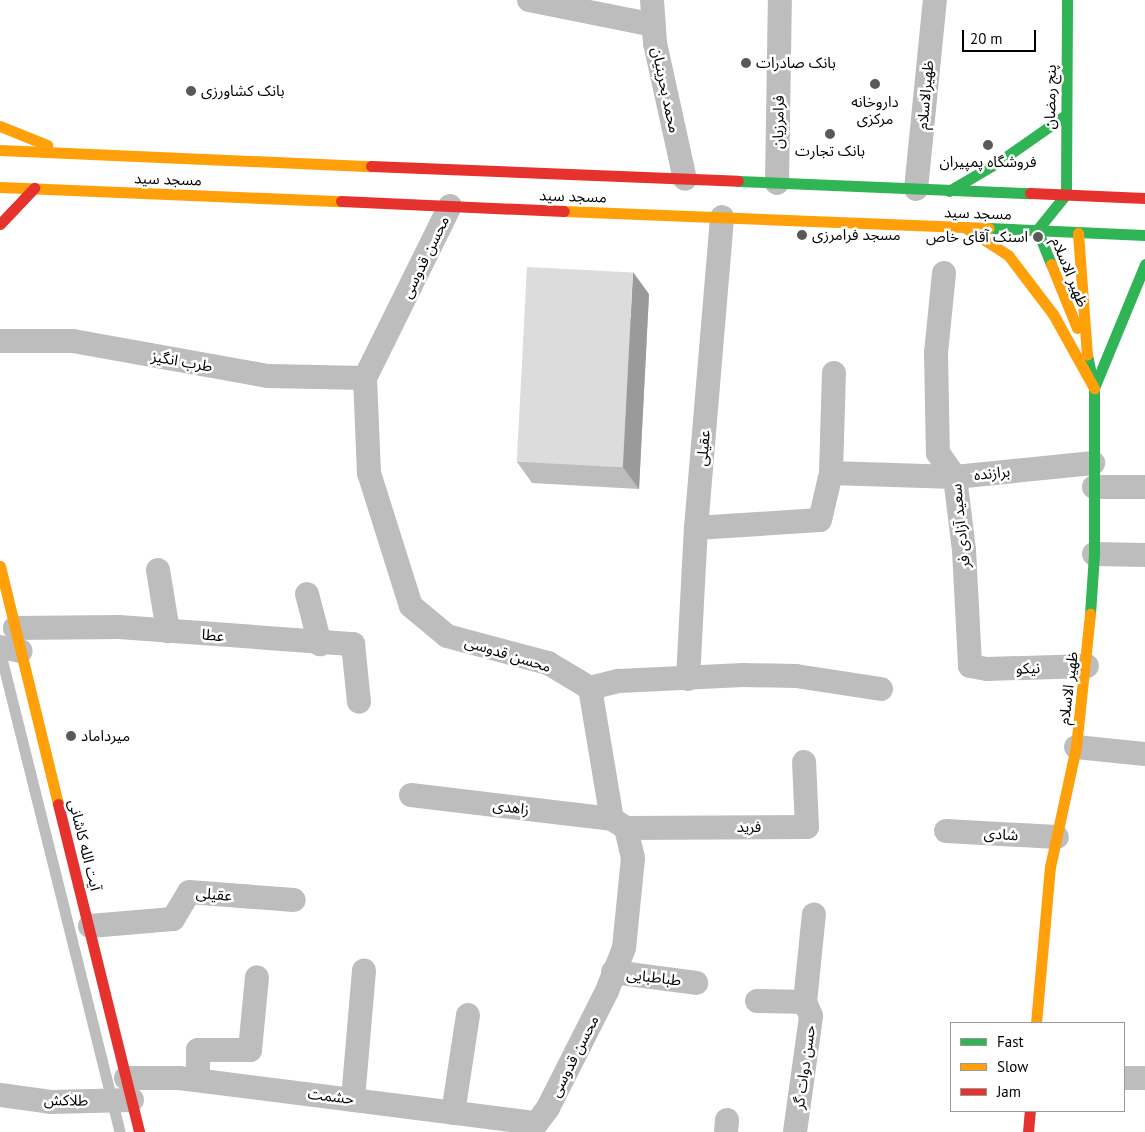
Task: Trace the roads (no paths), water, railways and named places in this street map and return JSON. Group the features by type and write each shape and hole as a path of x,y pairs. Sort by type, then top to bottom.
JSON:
{"main road":[{"name":"پنج رمضان","path":"1067,0 1064,116 1066,194 1072,213"},
{"path":"949,191 1000,161 1064,116"},
{"path":"0,126 64,153"},
{"name":"مسجد سید","path":"0,150 1145,198"},
{"name":"مسجد سید","path":"0,187 1145,235"},
{"path":"0,224 34,188"},
{"path":"1037,230 1066,194"},
{"name":"ظهیر الاسلام","path":"1036,1022 1050,867 1076,747 1087,666 1094,554 1094,388 1087,353 1078,233 1072,213"},
{"path":"966,228 1008,256 1053,314 1094,388"},
{"name":"ظهیر الاسلام","path":"1037,230 1087,353"},
{"path":"1094,388 1145,264"},
{"name":"آیت الله کاشانی","path":"0,566 15,628 7,650 90,926 124,1093 139,1132"},
{"path":"1028,1132 1030,1112"}],"street":[{"path":"529,0 654,25"},
{"name":"محمد بحرینیان","path":"652,0 657,51 685,179"},
{"name":"فرامرزیان","path":"777,183 780,0"},
{"name":"ظهیرالاسلام","path":"916,189 935,0"},
{"name":"محسن قدوسی","path":"450,206 365,378 370,474 411,606 447,636 548,663 590,688 619,823 633,858 624,948 607,991 548,1108 533,1127"},
{"name":"عقیلی","path":"688,679 696,528 722,218"},
{"name":"سعید آزادی فر","path":"944,273 936,353 938,453 955,477 964,550 970,666"},
{"name":"طرب انگیز","path":"0,340 73,340 268,376 365,378"},
{"path":"696,528 820,520 831,473 834,373"},
{"name":"برازنده","path":"831,473 955,477 1094,463"},
{"path":"1094,487 1145,487"},
{"path":"1094,554 1145,555"},
{"path":"158,570 168,631"},
{"path":"307,594 320,644"},
{"name":"عطا","path":"15,628 119,627 320,644 353,644 359,702"},
{"name":"نیکو","path":"970,666 987,669 1087,666"},
{"path":"590,688 619,681 796,676 881,689"},
{"path":"1076,747 1145,754"},
{"name":"فرید","path":"619,823 807,827 804,762"},
{"name":"زاهدی","path":"411,795 619,823"},
{"name":"شادی","path":"946,831 1057,837"},
{"name":"عقیلی","path":"90,926 173,919 189,892 294,900"},
{"name":"حسن دوات گر","path":"795,1132 811,1016 805,1002 814,914"},
{"path":"353,1099 364,970"},
{"name":"طباطبایی","path":"613,972 696,983"},
{"path":"198,1080 198,1050 250,1050 257,977"},
{"path":"757,1001 805,1002"},
{"path":"453,1114 468,1015"},
{"path":"1125,1078 1145,1078"},
{"name":"حشمت","path":"124,1093 198,1080 353,1099 533,1127"},
{"name":"طلاکش","path":"0,1095 51,1102 124,1093"}],"lane":[{"name":"آیت الله کاشانی","path":"7,650 124,1093 120,1132"}],"place":[{"name":"بانک صادرات","path":"746,63"},
{"name":"داروخانه مرکزی","path":"875,84"},
{"name":"بانک کشاورزی","path":"191,91"},
{"name":"بانک تجارت","path":"830,134"},
{"name":"فروشگاه پمپیران","path":"988,145"},
{"name":"مسجد فرامرزی","path":"802,235"},
{"name":"اسنک آقای خاص","path":"1038,237"},
{"name":"میرداماد","path":"71,736"}]}
